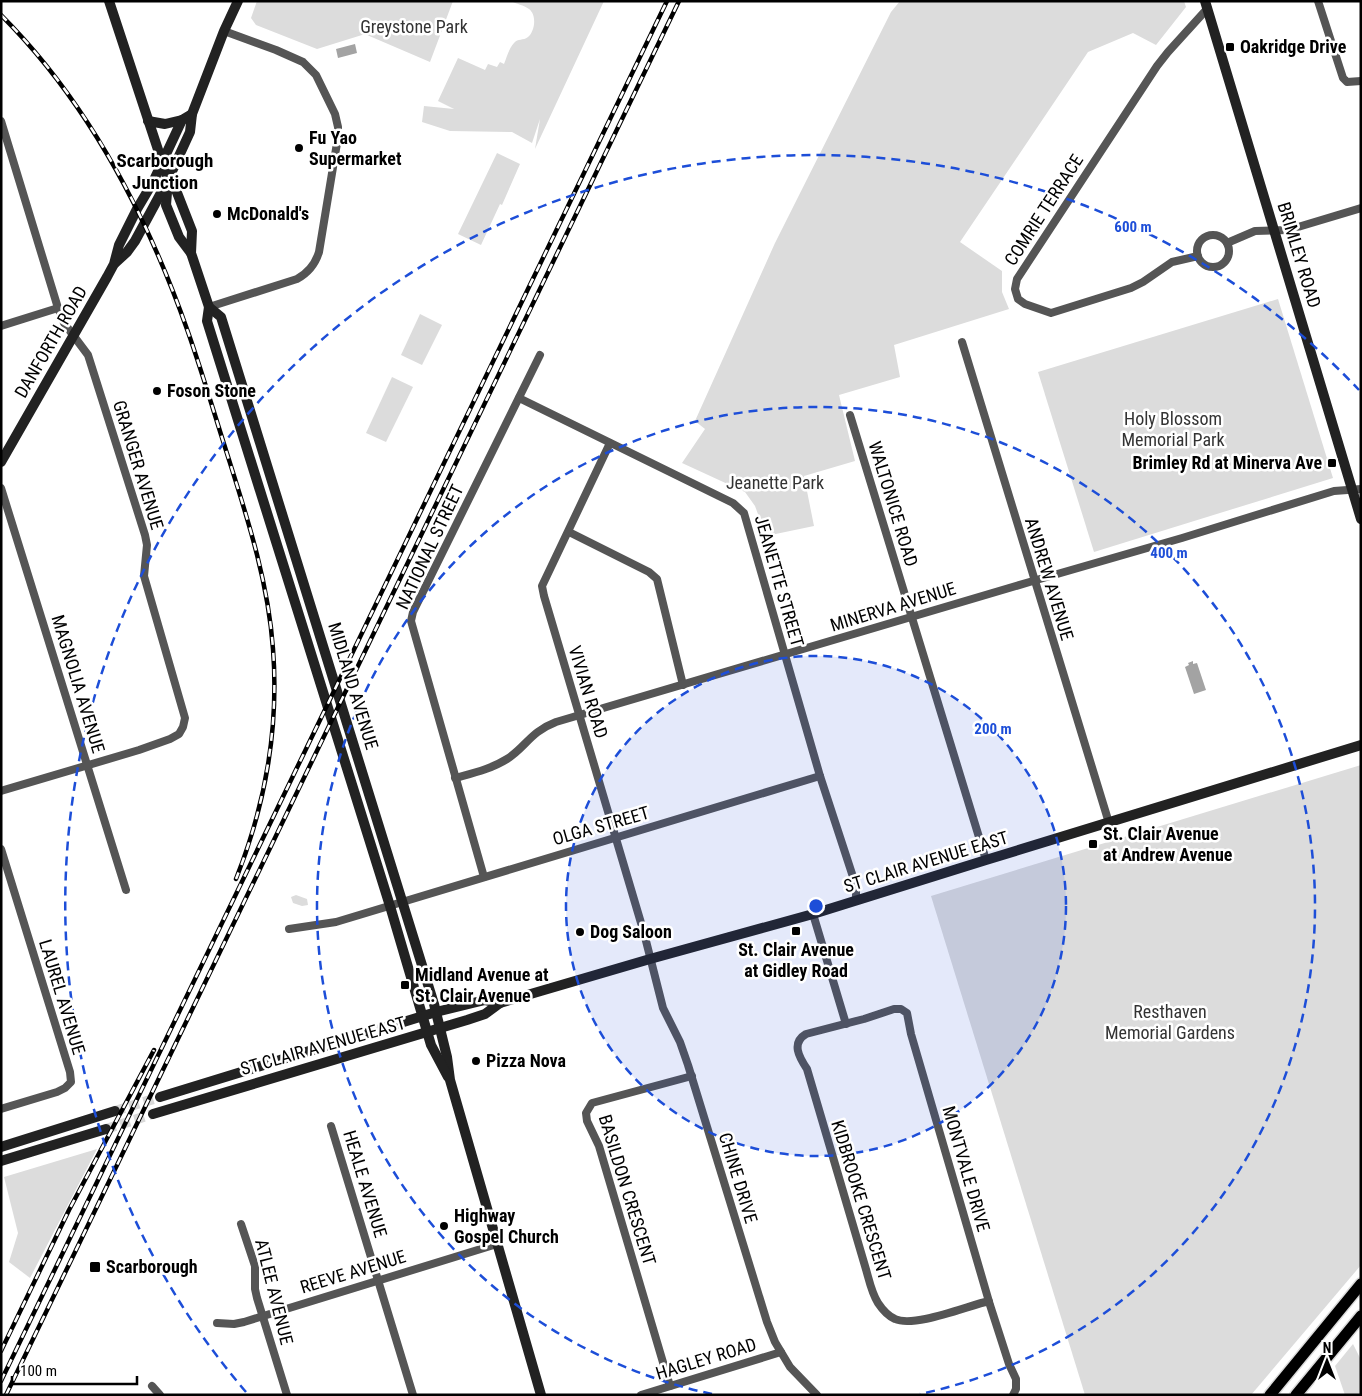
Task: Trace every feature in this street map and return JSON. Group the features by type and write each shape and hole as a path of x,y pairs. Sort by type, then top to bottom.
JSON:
{"main road":[{"name":"MIDLAND AVENUE","path":"109,1 168,180 176,190 192,232 191,253"},
{"name":"DANFORTH ROAD","path":"114,264 127,252 135,241 168,180 190,132 192,114 224,31 238,1"},
{"name":"BRIMLEY ROAD","path":"1206,5 1274,230 1356,489 1361,519"},
{"path":"148,121 165,124 182,120 192,114"},
{"name":"DANFORTH ROAD","path":"1,462 114,264 118,245 153,182 182,120"},
{"name":"MIDLAND AVENUE","path":"168,180 166,205 179,237 191,253 209,307 207,321 390,906 431,1045 441,1067 450,1080"},
{"name":"MIDLAND AVENUE","path":"209,307 221,317 436,1012 447,1057 450,1080 541,1395"},
{"name":"ST CLAIR AVENUE EAST","path":"153,1114 485,1014 500,1003 813,914 1361,746"},
{"name":"ST CLAIR AVENUE EAST","path":"160,1097 436,1012 485,1000 500,1003"},
{"path":"1,1147 115,1111"},
{"path":"1,1161 106,1129"},
{"path":"1270,1395 1361,1284"},
{"path":"1296,1395 1361,1316"}],"street":[{"path":"1318,1 1343,78 1347,82 1361,81"},
{"name":"COMRIE TERRACE","path":"1198,256 1172,262 1131,288 1051,313 1022,302 1016,296 1017,279 1156,66 1206,5"},
{"path":"209,307 296,279 313,266 318,253 338,135 335,114 317,76 308,66 293,56 224,31"},
{"name":"GRANGER AVENUE","path":"1,121 58,308 64,322 88,355 145,535 147,545 144,576 185,718 183,728 179,734 170,739 140,750 1,791"},
{"path":"1227,243 1255,231 1288,230 1361,208"},
{"path":"1218,236 1227,243 1229,255 1222,264 1211,267 1201,261 1198,256 1199,245 1207,237 1218,236"},
{"path":"1,326 58,308"},
{"name":"ANDREW AVENUE","path":"962,342 1109,823"},
{"name":"NATIONAL STREET","path":"484,878 411,621 413,612 540,355"},
{"name":"JEANETTE STREET","path":"519,398 733,503 742,510 820,776 856,886 856,901"},
{"name":"WALTONICE ROAD","path":"850,415 986,860"},
{"name":"VIVIAN ROAD","path":"610,443 542,586 650,959"},
{"name":"MAGNOLIA AVENUE","path":"1,488 126,890"},
{"name":"MINERVA AVENUE","path":"455,778 492,767 508,758 538,730 556,722 1182,538 1334,491 1356,489"},
{"path":"569,532 649,572 657,579 683,685"},
{"name":"OLGA STREET","path":"289,930 336,922 820,776"},
{"name":"LAUREL AVENUE","path":"1,849 70,1072 71,1082 57,1092 1,1109"},
{"path":"813,914 846,1024"},
{"name":"CHINE DRIVE","path":"650,959 663,1008 683,1049 692,1076 760,1302 772,1335 781,1352 798,1376 817,1395"},
{"name":"MONTVALE DRIVE","path":"846,1024 894,1009 902,1009 907,1013 911,1034 989,1301 1016,1380 1016,1389 1013,1395"},
{"name":"KIDBROOKE CRESCENT","path":"846,1024 806,1034 800,1038 797,1044 800,1059 806,1069 874,1295 885,1312 895,1319 903,1321 927,1319 989,1301"},
{"name":"BASILDON CRESCENT","path":"670,1386 599,1146 587,1121 586,1113 592,1103 692,1076"},
{"name":"HEALE AVENUE","path":"332,1126 413,1395"},
{"name":"ATLEE AVENUE","path":"241,1224 255,1266 255,1289 287,1395"},
{"name":"REEVE AVENUE","path":"217,1324 234,1324 263,1316 497,1244"},
{"name":"HAGLEY ROAD","path":"641,1395 781,1352"},
{"path":"152,1386 160,1395"}],"green space":[{"name":"Greystone Park","path":"257,1 453,1 430,62 367,35 317,49 256,25 251,18"},
{"path":"511,1 604,1 535,149 540,119 532,143 512,132 450,131 422,122 424,106 454,109 438,101 458,58 485,70 488,64 497,67 500,62 504,64 511,47 516,41 528,37 534,23 532,12"},
{"name":"Jeanette Park","path":"900,1 1184,1 1186,7 1156,45 1133,33 1088,52 960,242 1002,271 1002,292 1009,309 894,345 900,377 839,395 855,461 804,476 814,526 766,536 755,506 745,492 682,463 705,429 695,421 775,243 891,12"},
{"path":"497,153 520,164 502,205 500,204 481,245 458,234"},
{"name":"Holy Blossom Memorial Park","path":"1278,299 1333,478 1094,552 1038,372"},
{"path":"420,314 442,325 422,365 401,355"},
{"path":"392,377 413,387 386,442 366,433"},
{"name":"Resthaven Memorial Gardens","path":"1361,765 1361,1265 1251,1395 1085,1395 931,896"},
{"path":"296,895 307,899 308,905 302,906 293,903 291,897"},
{"path":"97,1149 30,1278 9,1262 18,1233 4,1177"},
{"path":"1353,1344 1361,1360 1361,1395 1345,1395 1335,1366"}],"shaded area":[{"path":"355,44 357,53 338,58 336,49"},
{"path":"1193,661 1193,664 1197,663 1206,690 1194,694 1185,667"}],"tunnel":[{"path":"115,1111 160,1097"},
{"path":"106,1129 153,1114"}],"railway":[{"path":"1,1381 667,1"},
{"path":"6,1395 679,1"},
{"path":"1,15 33,49 62,85 88,123 134,203 154,245 188,332 255,545 270,623 273,649 274,708 272,737 262,795 255,823 236,879"},
{"path":"1,1351 69,1210 154,1050"}],"place":[{"name":"Oakridge Drive","path":"1230,47"},
{"name":"Fu Yao Supermarket","path":"299,148"},
{"name":"McDonald's","path":"217,214"},
{"name":"Foson Stone","path":"157,391"},
{"name":"Brimley Rd at Minerva Ave","path":"1332,463"},
{"name":"St. Clair Avenue at Andrew Avenue","path":"1093,844"},
{"name":"St. Clair Avenue at Gidley Road","path":"796,931"},
{"name":"Dog Saloon","path":"580,932"},
{"name":"Midland Avenue at St. Clair Avenue","path":"405,985"},
{"name":"Pizza Nova","path":"476,1061"},
{"name":"Highway Gospel Church","path":"444,1226"},
{"name":"Scarborough","path":"95,1267"}],"district":[{"name":"Scarborough Junction","path":"165,171"}]}
